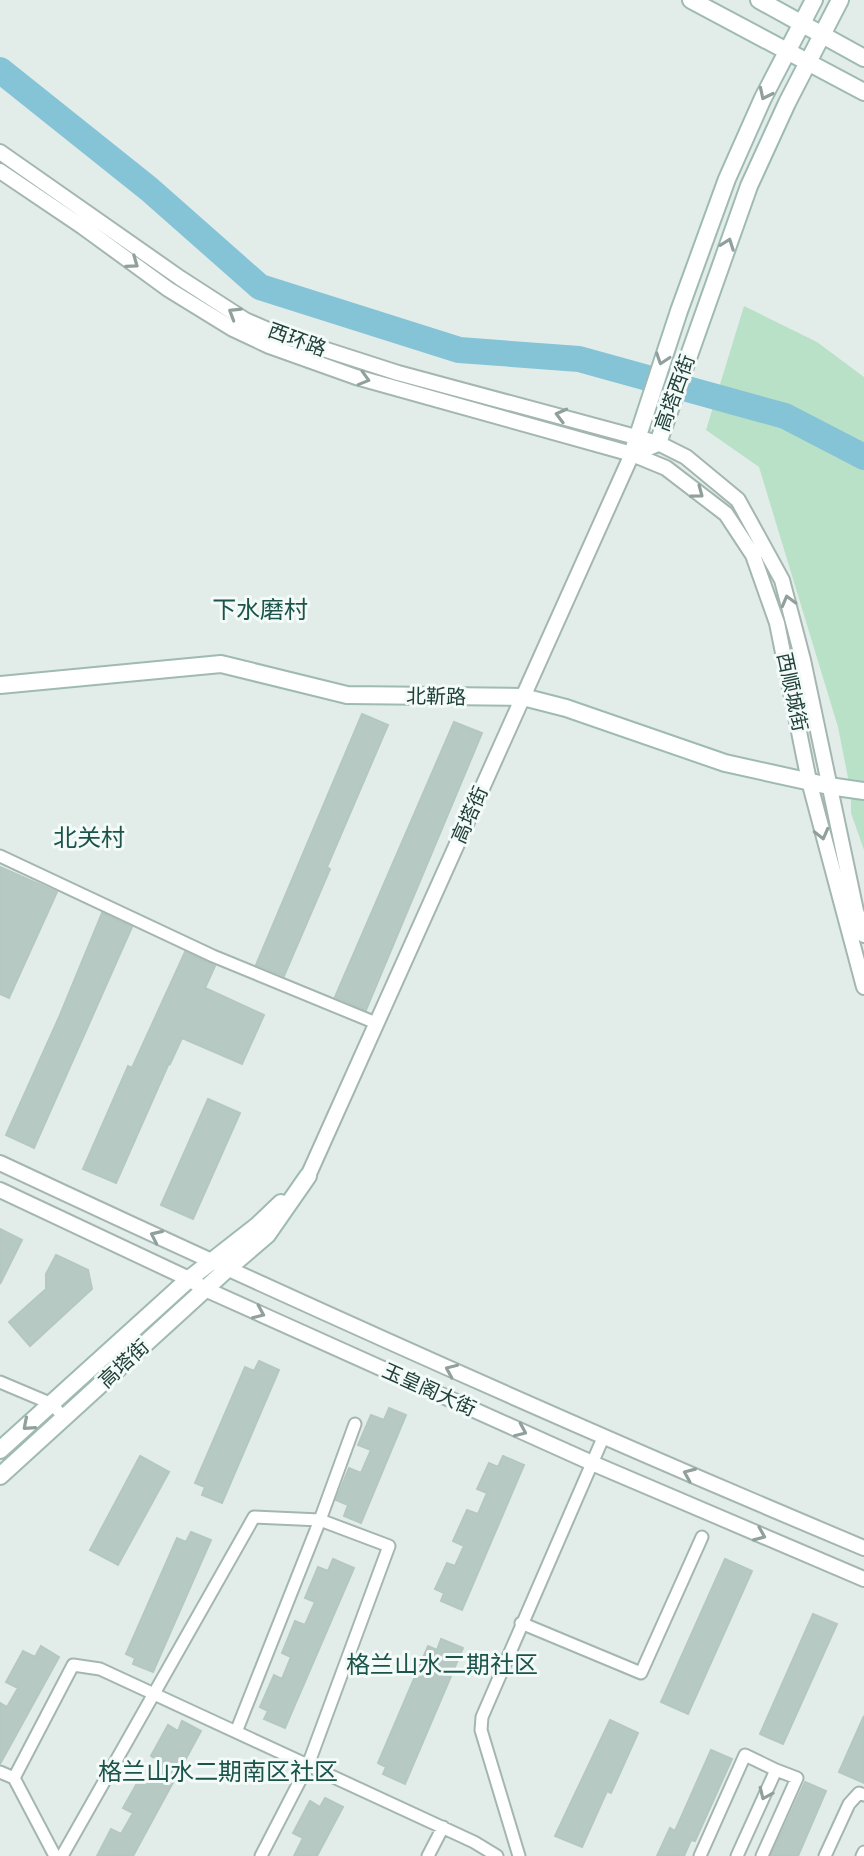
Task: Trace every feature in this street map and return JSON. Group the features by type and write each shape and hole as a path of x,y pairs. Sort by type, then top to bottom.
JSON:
{"main road":[{"path":"691,0 864,92"},
{"path":"759,0 864,58"},
{"name":"高塔西街","path":"632,454 727,179 763,98 814,0"},
{"name":"高塔西街","path":"632,454 658,443 749,186 840,0"},
{"name":"北靳路","path":"0,685 221,664 347,695 523,697 566,708 725,763 864,791"},
{"name":"高塔街","path":"0,1450 189,1279 218,1266 267,1235 308,1176"},
{"name":"高塔街","path":"0,1476 205,1289 218,1266"}],"street":[{"name":"西环路","path":"0,152 245,320 277,334 398,373 658,443"},
{"name":"西环路","path":"0,171 168,289 233,329 269,346 356,377 632,454"},
{"path":"658,443 686,457 738,500 782,580 803,660 864,935"},
{"name":"高塔街","path":"308,1176 632,454"},
{"name":"西顺城街","path":"632,454 666,468 726,514 753,555 777,623 809,781 864,987"},
{"path":"0,856 213,956 376,1023"},
{"name":"玉皇阁大街","path":"0,1163 218,1266 603,1438 864,1548"},
{"name":"玉皇阁大街","path":"0,1190 205,1289 592,1463 864,1579"},
{"path":"0,1382 52,1404 65,1419"},
{"path":"236,1732 355,1424"},
{"path":"519,1856 481,1730 482,1717 603,1438"},
{"path":"62,1856 254,1517 320,1520 389,1546 308,1765 261,1856"},
{"path":"521,1623 641,1673 702,1537"},
{"path":"14,1778 73,1665 100,1669 443,1827 497,1856"},
{"path":"700,1856 745,1755 797,1778 762,1856"},
{"path":"737,1856 776,1770"},
{"path":"0,1772 14,1778 55,1856"},
{"path":"825,1856 849,1804 859,1793 864,1795"},
{"path":"428,1856 443,1827"}],"green space":[{"path":"744,306 817,342 864,377 864,850 851,813 851,793 838,727 759,467 706,430"}],"building":[{"path":"362,714 388,725 284,976 256,965"},
{"path":"454,722 482,733 366,1010 335,997"},
{"path":"0,867 57,892 9,998 0,994"},
{"path":"102,913 132,927 34,1148 6,1135"},
{"path":"185,952 215,966 205,988 264,1015 242,1064 182,1038 116,1183 83,1169 128,1066 132,1068"},
{"path":"208,1099 240,1113 193,1219 161,1205"},
{"path":"0,1229 22,1240 0,1284"},
{"path":"56,1255 88,1270 92,1289 30,1346 9,1322 46,1289 46,1274"},
{"path":"259,1361 279,1370 222,1503 202,1495 205,1487 195,1483 245,1367 254,1371"},
{"path":"389,1408 406,1415 361,1523 344,1516 348,1505 336,1500 349,1468 361,1473 371,1450 358,1445 371,1415 384,1420"},
{"path":"140,1456 169,1472 118,1565 90,1550"},
{"path":"503,1456 524,1465 462,1610 441,1601 444,1593 435,1589 447,1563 455,1566 464,1546 453,1541 467,1510 478,1514 487,1493 477,1489 489,1463 498,1467"},
{"path":"191,1532 211,1540 153,1672 133,1664 135,1658 126,1654 177,1538 186,1542"},
{"path":"333,1559 354,1568 285,1728 264,1719 268,1711 260,1707 274,1675 282,1679 291,1657 282,1653 295,1621 305,1625 315,1602 305,1598 318,1567 328,1571"},
{"path":"725,1559 752,1571 688,1714 661,1702"},
{"path":"813,1614 837,1624 783,1744 760,1734"},
{"path":"441,1639 463,1648 405,1784 383,1774 386,1767 378,1763 428,1646 437,1650"},
{"path":"41,1646 59,1657 0,1764 0,1703 7,1707 18,1688 6,1682 23,1651 35,1657"},
{"path":"864,1716 864,1783 839,1772"},
{"path":"610,1720 638,1733 582,1847 555,1836"},
{"path":"182,1721 201,1731 133,1856 97,1856 111,1829 121,1834 133,1813 123,1808 140,1778 149,1783 161,1762 151,1756 168,1725 178,1731"},
{"path":"711,1750 732,1759 695,1841 691,1840 684,1856 657,1856 670,1828 675,1831"},
{"path":"805,1782 826,1791 798,1856 771,1856"},
{"path":"325,1798 343,1807 317,1856 294,1856 303,1838 293,1833 310,1801 320,1807"}],"waterway":[{"path":"0,70 149,189 260,287 459,350 579,359 785,416 864,457"}],"district":[{"name":"下水磨村","path":"260,610"},
{"name":"北关村","path":"89,838"},
{"name":"格兰山水二期社区","path":"442,1665"},
{"name":"格兰山水二期南区社区","path":"218,1772"}]}
